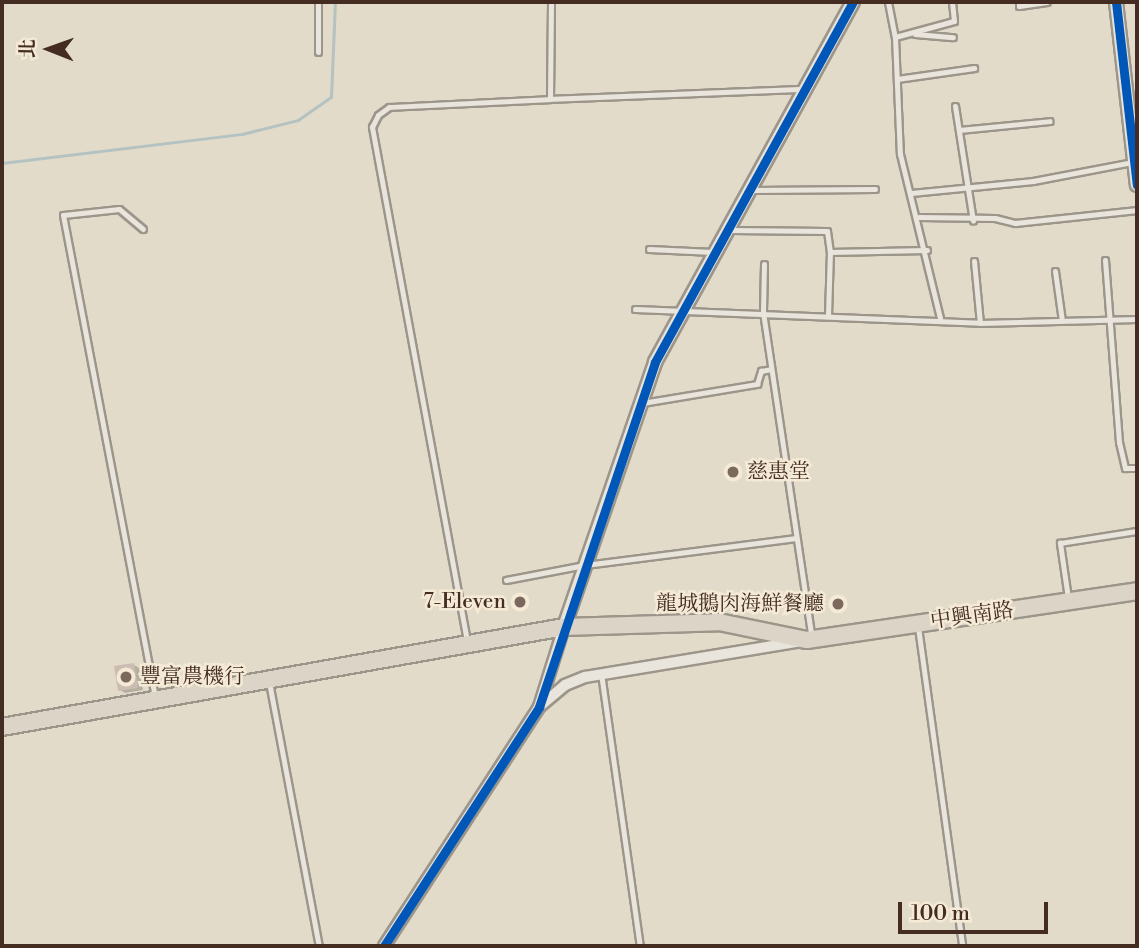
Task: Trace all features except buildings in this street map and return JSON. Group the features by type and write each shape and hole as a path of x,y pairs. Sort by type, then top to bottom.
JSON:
{"main road":[{"name":"中興南路","path":"2,727 269,682 564,627 719,622 809,640 1137,591"}],"street":[{"path":"384,946 539,707 654,362 853,2"},
{"path":"1116,2 1133,118 1137,186"},
{"path":"539,707 565,685 601,673 809,640"}],"lane":[{"path":"318,2 318,52"},
{"path":"551,2 551,99"},
{"path":"888,2 895,37 900,154 919,217 927,250 928,277 940,318"},
{"path":"895,37 915,34 954,21 952,2"},
{"path":"1019,2 1019,6 1047,2"},
{"path":"915,34 953,37"},
{"path":"897,79 974,68"},
{"path":"467,643 372,127 378,114 388,107 804,89"},
{"path":"955,106 973,221"},
{"path":"959,130 1050,121"},
{"path":"911,193 1033,181 1134,162"},
{"path":"749,190 875,189"},
{"path":"143,229 119,209 63,215 156,702"},
{"path":"919,217 973,221 995,218 1015,223 1137,210"},
{"path":"728,229 827,231 830,252 828,315"},
{"path":"649,249 716,252"},
{"path":"830,252 927,250"},
{"path":"1105,260 1111,319 1111,371 1119,442 1125,468 1137,468"},
{"path":"974,261 979,323"},
{"path":"764,264 763,312 809,640"},
{"path":"1055,271 1062,321"},
{"path":"635,309 940,318 979,323 1137,319"},
{"path":"639,403 757,384 761,371 771,369"},
{"path":"1068,601 1060,542 1137,531"},
{"path":"506,580 585,565 796,538"},
{"path":"917,624 962,946"},
{"path":"601,673 640,946"},
{"path":"269,682 319,946"}],"waterway":[{"path":"2,163 242,134 298,120 331,97 335,2"}],"cycle path":[{"path":"384,946 539,707 655,362 853,2"},
{"path":"1116,2 1137,185"}],"place":[{"name":"慈惠堂","path":"733,472"},
{"name":"7-Eleven","path":"520,602"},
{"name":"龍城鵝肉海鮮餐廳","path":"838,604"},
{"name":"豐富農機行","path":"126,677"}]}
